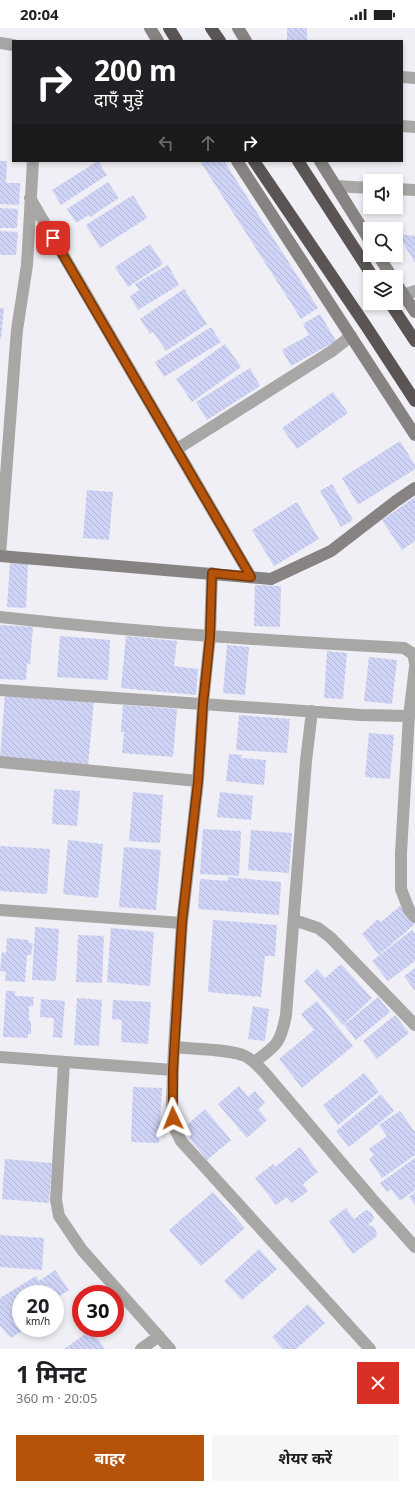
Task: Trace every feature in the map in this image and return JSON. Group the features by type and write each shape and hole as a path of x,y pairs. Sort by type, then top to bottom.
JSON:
{"highway":[{"path":"169,28 177,40"},
{"path":"211,28 219,40"},
{"path":"255,162 415,401"},
{"path":"299,162 369,270"},
{"path":"395,310 415,341"}],"street":[{"path":"150,28 157,40"},
{"path":"238,28 245,40"},
{"path":"0,43 12,45"},
{"path":"403,77 415,78"},
{"path":"403,126 415,127"},
{"path":"33,162 27,265 17,330 6,454 0,556 271,578 331,551 415,488"},
{"path":"238,162 415,435"},
{"path":"321,162 363,230"},
{"path":"336,186 363,188"},
{"path":"403,190 415,190"},
{"path":"30,198 251,577"},
{"path":"409,293 415,312"},
{"path":"177,449 332,351 351,336"},
{"path":"212,573 210,637 203,704 198,781 182,922 173,1070 172,1108 174,1128 181,1141 370,1349"},
{"path":"0,618 210,637 291,643 404,648 413,654 415,663"},
{"path":"415,667 409,716 401,854 401,889 409,910 415,917"},
{"path":"0,690 360,715 409,716"},
{"path":"254,1062 271,1050 278,1042 286,1015 306,761 312,711"},
{"path":"0,762 198,781"},
{"path":"0,910 182,922"},
{"path":"294,920 318,928 330,937 415,1025"},
{"path":"174,1047 235,1052 254,1062 415,1247"},
{"path":"0,1057 173,1070"},
{"path":"64,1062 56,1200 58,1216 82,1250 170,1349"},
{"path":"142,1349 159,1336"}],"building":[{"path":"287,28 307,28 307,40 287,40"},
{"path":"0,161 7,161 6,183 20,183 19,205 0,204"},
{"path":"96,162 99,162 107,175 61,205 52,190"},
{"path":"201,162 225,162 318,308 301,319"},
{"path":"108,182 119,198 90,217 89,215 76,223 67,209"},
{"path":"133,195 147,218 100,248 86,225"},
{"path":"0,208 18,209 17,228 0,228"},
{"path":"0,231 18,232 16,255 0,255"},
{"path":"403,235 415,236 415,263 403,243"},
{"path":"150,244 163,264 128,287 115,267"},
{"path":"168,265 179,285 138,310 130,296 139,290 135,284"},
{"path":"184,289 207,324 166,351 153,332 150,334 140,319"},
{"path":"0,308 4,308 1,339 0,339"},
{"path":"320,314 336,341 291,366 282,350 309,335 303,324"},
{"path":"211,327 221,342 164,377 155,362"},
{"path":"225,344 241,367 192,402 176,379"},
{"path":"250,368 260,386 207,420 196,402"},
{"path":"333,392 348,413 297,449 282,428"},
{"path":"400,441 415,465 415,469 358,505 342,478"},
{"path":"332,484 353,520 341,527 320,491"},
{"path":"87,490 113,492 109,540 83,538"},
{"path":"415,497 415,541 402,550 382,520"},
{"path":"297,502 319,539 274,566 252,530"},
{"path":"10,563 28,564 26,608 7,607"},
{"path":"255,585 281,586 280,627 254,626"},
{"path":"0,625 33,627 30,664 27,663 26,680 0,679"},
{"path":"60,636 110,640 108,680 57,677"},
{"path":"126,636 177,641 174,666 198,669 196,695 121,688"},
{"path":"227,645 249,647 245,695 223,693"},
{"path":"327,651 347,653 343,699 324,698"},
{"path":"369,657 397,660 392,704 364,701"},
{"path":"5,693 94,700 88,766 0,759"},
{"path":"123,705 177,709 173,757 122,753 124,732 121,732"},
{"path":"239,715 290,719 287,753 236,750"},
{"path":"369,733 394,735 390,779 365,777"},
{"path":"229,754 242,755 241,758 266,760 264,785 226,781"},
{"path":"54,789 80,791 77,826 52,824"},
{"path":"133,792 163,795 160,843 129,841"},
{"path":"220,792 253,796 251,820 217,817"},
{"path":"203,829 241,831 239,876 200,874"},
{"path":"251,830 292,833 289,873 248,870"},
{"path":"68,840 103,844 98,898 63,894"},
{"path":"0,846 50,849 47,894 0,891"},
{"path":"124,847 161,850 156,910 119,907"},
{"path":"228,877 281,882 279,915 198,909 200,879 228,881"},
{"path":"400,906 415,924 379,955 362,934 378,919 381,922"},
{"path":"213,920 277,925 275,956 265,956 261,997 208,992"},
{"path":"35,927 59,929 56,981 32,980"},
{"path":"111,928 154,932 150,986 107,982"},
{"path":"412,930 415,934 415,961 388,981 372,961"},
{"path":"78,935 104,936 102,983 76,982"},
{"path":"7,938 29,940 29,943 33,943 31,955 27,955 25,982 5,981 6,972 0,971 2,952 6,953"},
{"path":"341,964 372,998 343,1025 304,981 317,969 325,978"},
{"path":"415,968 415,991 404,976"},
{"path":"6,991 15,991 15,996 34,997 33,1006 29,1006 31,1034 28,1034 28,1038 3,1037"},
{"path":"378,997 390,1012 356,1040 344,1025"},
{"path":"77,998 102,1000 99,1046 74,1045"},
{"path":"41,999 65,1001 62,1038 53,1037 54,1018 40,1017"},
{"path":"113,1000 151,1002 148,1044 121,1042 122,1020 112,1019"},
{"path":"317,1001 353,1046 302,1088 279,1059 314,1030 301,1014"},
{"path":"253,1006 269,1009 265,1041 248,1039"},
{"path":"395,1015 409,1033 377,1059 363,1041"},
{"path":"364,1073 379,1092 338,1125 323,1105"},
{"path":"239,1086 248,1097 255,1091 265,1103 258,1109 267,1120 247,1138 218,1104"},
{"path":"133,1087 162,1088 159,1143 131,1142"},
{"path":"381,1094 394,1111 349,1147 336,1131"},
{"path":"205,1109 231,1140 207,1160 182,1129"},
{"path":"400,1111 415,1132 415,1155 382,1178 369,1159 374,1155 369,1149 387,1136 379,1125"},
{"path":"300,1147 318,1172 303,1184 308,1191 292,1203 287,1197 276,1205 255,1178 273,1164 275,1167"},
{"path":"415,1158 415,1190 400,1201 391,1189 387,1192 380,1183"},
{"path":"5,1159 52,1163 49,1203 2,1199"},
{"path":"213,1192 245,1228 201,1266 169,1230"},
{"path":"415,1192 415,1205 409,1197"},
{"path":"346,1208 354,1219 366,1210 372,1213 374,1219 368,1225 374,1227 377,1236 353,1254 329,1221"},
{"path":"0,1235 44,1238 42,1270 0,1267"},
{"path":"259,1249 277,1269 242,1300 224,1281"},
{"path":"55,1270 69,1290 64,1293 64,1285 21,1285 36,1276 39,1281"},
{"path":"12,1291 13,1337 11,1338 0,1326 0,1298"},
{"path":"308,1304 325,1323 296,1349 283,1349 272,1337"},
{"path":"81,1337 96,1337 105,1349 64,1349"}],"route":[{"path":"53,238 251,577 212,573 210,637 203,704 198,781 182,922 173,1070 173,1118"}]}
